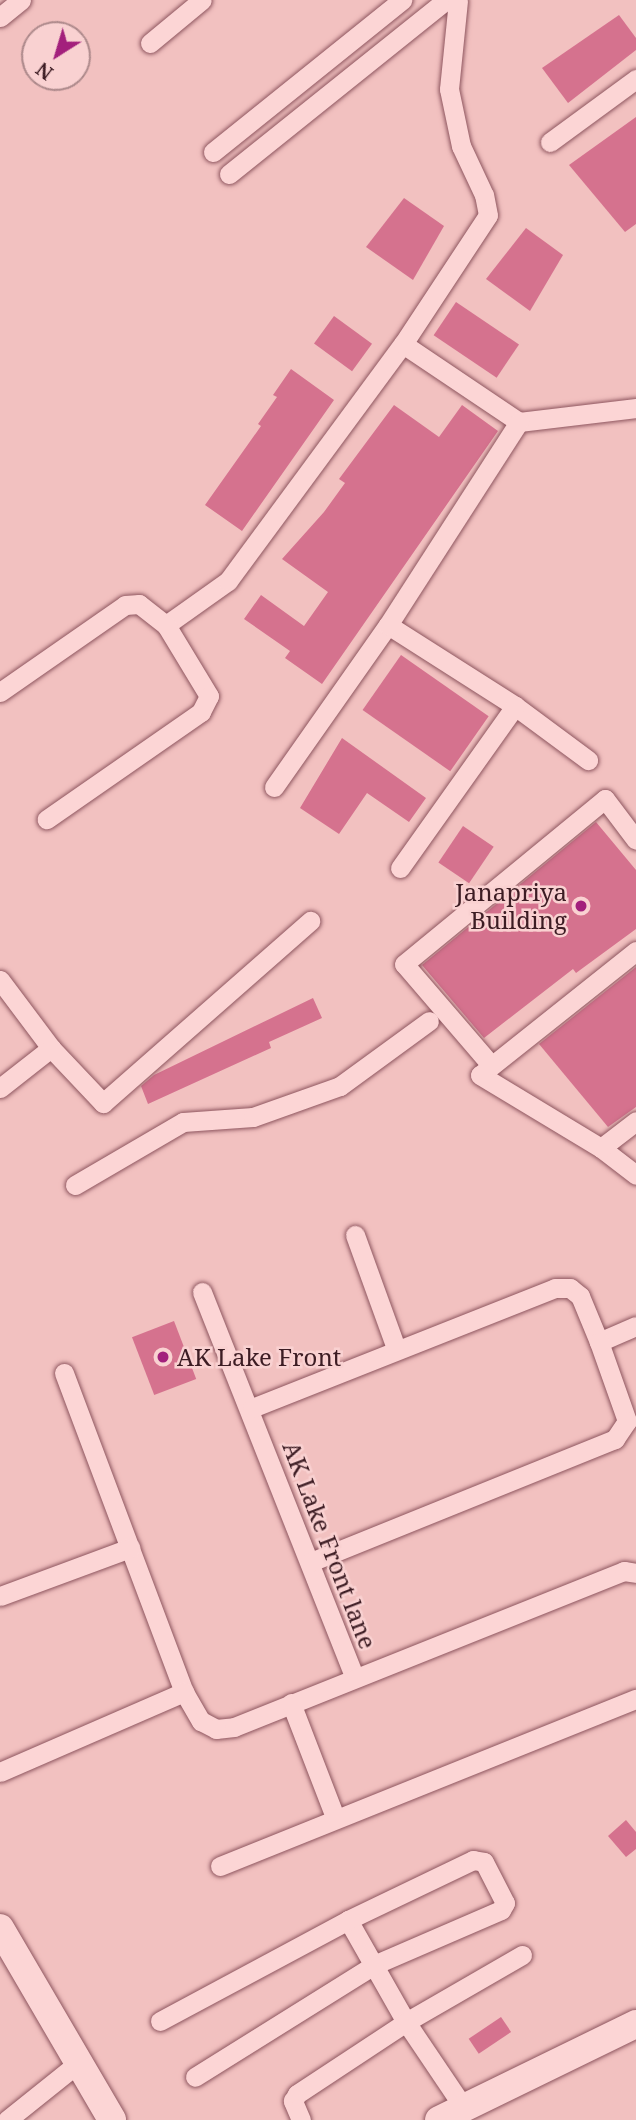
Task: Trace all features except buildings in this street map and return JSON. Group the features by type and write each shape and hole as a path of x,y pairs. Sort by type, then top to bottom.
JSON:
{"street":[{"path":"0,18 21,0"},
{"path":"150,43 202,0"},
{"path":"214,152 402,0"},
{"path":"229,174 446,0"},
{"path":"166,625 228,581 403,344 488,215 484,194 461,146 449,89 458,0"},
{"path":"550,142 636,79"},
{"path":"269,107 286,129"},
{"path":"403,344 519,422 629,410"},
{"path":"274,787 388,625 519,422"},
{"path":"0,692 125,605 139,604 166,625 207,690 207,705 47,819"},
{"path":"388,625 515,706 588,760"},
{"path":"400,868 515,706"},
{"path":"491,1066 404,964 605,799 636,840"},
{"path":"0,980 51,1048 103,1103 310,920"},
{"path":"636,951 480,1074 601,1148 636,1175"},
{"path":"75,1185 183,1122 253,1117 340,1086 429,1021"},
{"path":"0,1088 51,1048"},
{"path":"601,1148 636,1121"},
{"path":"355,1235 396,1348"},
{"path":"252,1408 396,1348 555,1288 570,1288 580,1296 598,1342 627,1421 615,1439 310,1562"},
{"name":"AK Lake Front lane","path":"64,1373 184,1692 201,1721 216,1729 234,1727 355,1678 252,1408 202,1292"},
{"path":"598,1342 636,1326"},
{"path":"0,1596 130,1548"},
{"path":"355,1678 624,1571 636,1573"},
{"path":"0,1772 184,1692"},
{"path":"220,1866 636,1699"},
{"path":"291,1703 335,1818"},
{"path":"160,2021 348,1920 472,1860 484,1862 505,1903 501,1910 374,1965 195,2077"},
{"path":"348,1920 406,2022 452,2114 636,2024"},
{"path":"1,1932 76,2064 112,2120"},
{"path":"301,2120 293,2101 297,2094 406,2022 522,1955"},
{"path":"7,2120 76,2064"}],"place":[{"name":"Janapriya Building","path":"581,906"},
{"name":"AK Lake Front","path":"163,1357"}]}
